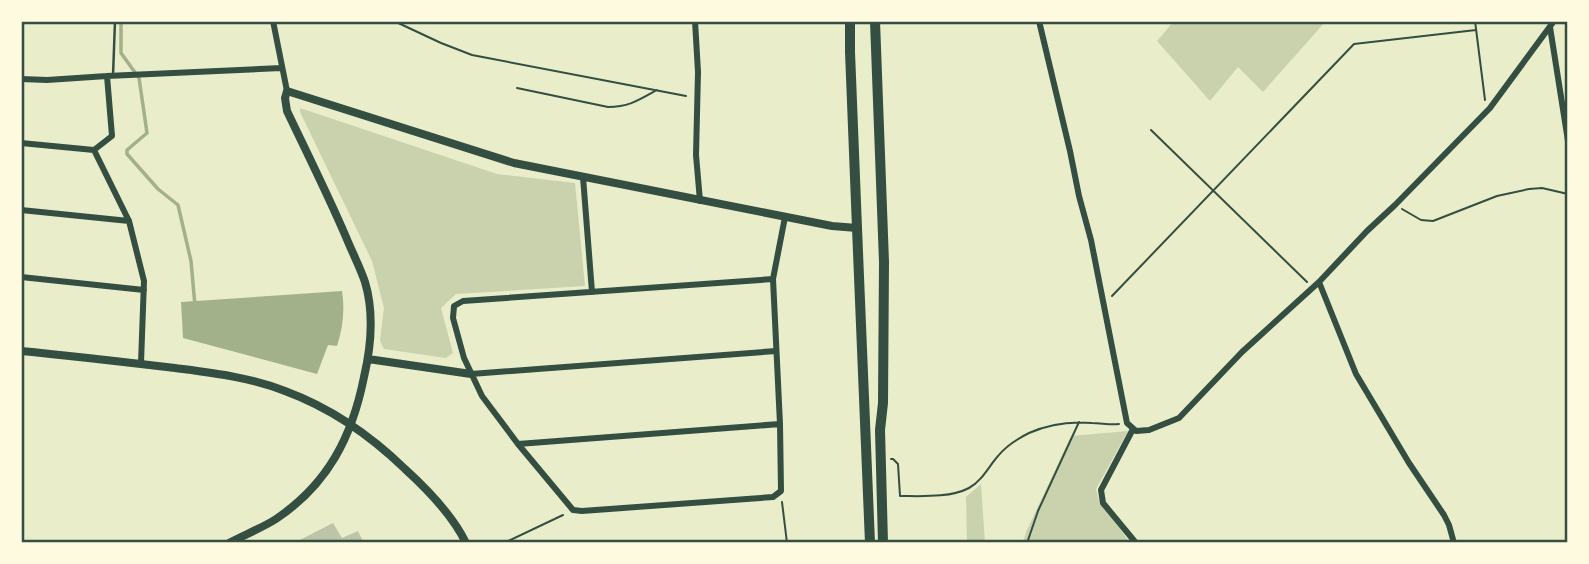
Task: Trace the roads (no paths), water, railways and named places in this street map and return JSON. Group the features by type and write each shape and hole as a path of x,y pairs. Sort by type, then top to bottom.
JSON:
{"main road":[{"path":"850,21 870,543"},
{"path":"875,21 884,261 883,403 880,430 883,543"}],"street":[{"path":"229,543 275,520 318,482 337,455 352,425 368,359 370,323 364,281 339,220 287,111 287,91 273,21"},
{"path":"695,21 698,72 696,155 700,201"},
{"path":"1039,21 1091,240 1127,423 1133,429 1149,430 1179,418 1242,352 1319,282 1490,108 1552,24"},
{"path":"1552,24 1568,141"},
{"path":"21,79 281,68"},
{"path":"21,143 94,150 112,136 110,76"},
{"path":"287,91 499,159 700,201 832,226 857,228"},
{"path":"94,150 129,221 144,281 141,363"},
{"path":"583,177 592,292"},
{"path":"21,210 129,221"},
{"path":"773,279 457,303 454,306 453,318 464,358 482,396 573,510 777,495 781,491 780,424 773,279 785,217"},
{"path":"21,276 144,290"},
{"path":"1319,282 1356,374 1444,515 1454,543"},
{"path":"21,351 212,372 267,384 311,402 335,414 384,449 424,486 466,543"},
{"path":"368,359 471,374 776,351"},
{"path":"518,444 780,424"},
{"path":"1133,429 1101,490 1103,503 1136,543"}],"lane":[{"path":"110,76 115,21"}],"waterway":[{"path":"121,21 121,53 139,78 147,133 127,150 127,154 158,189 178,205 191,261 195,306"}]}
